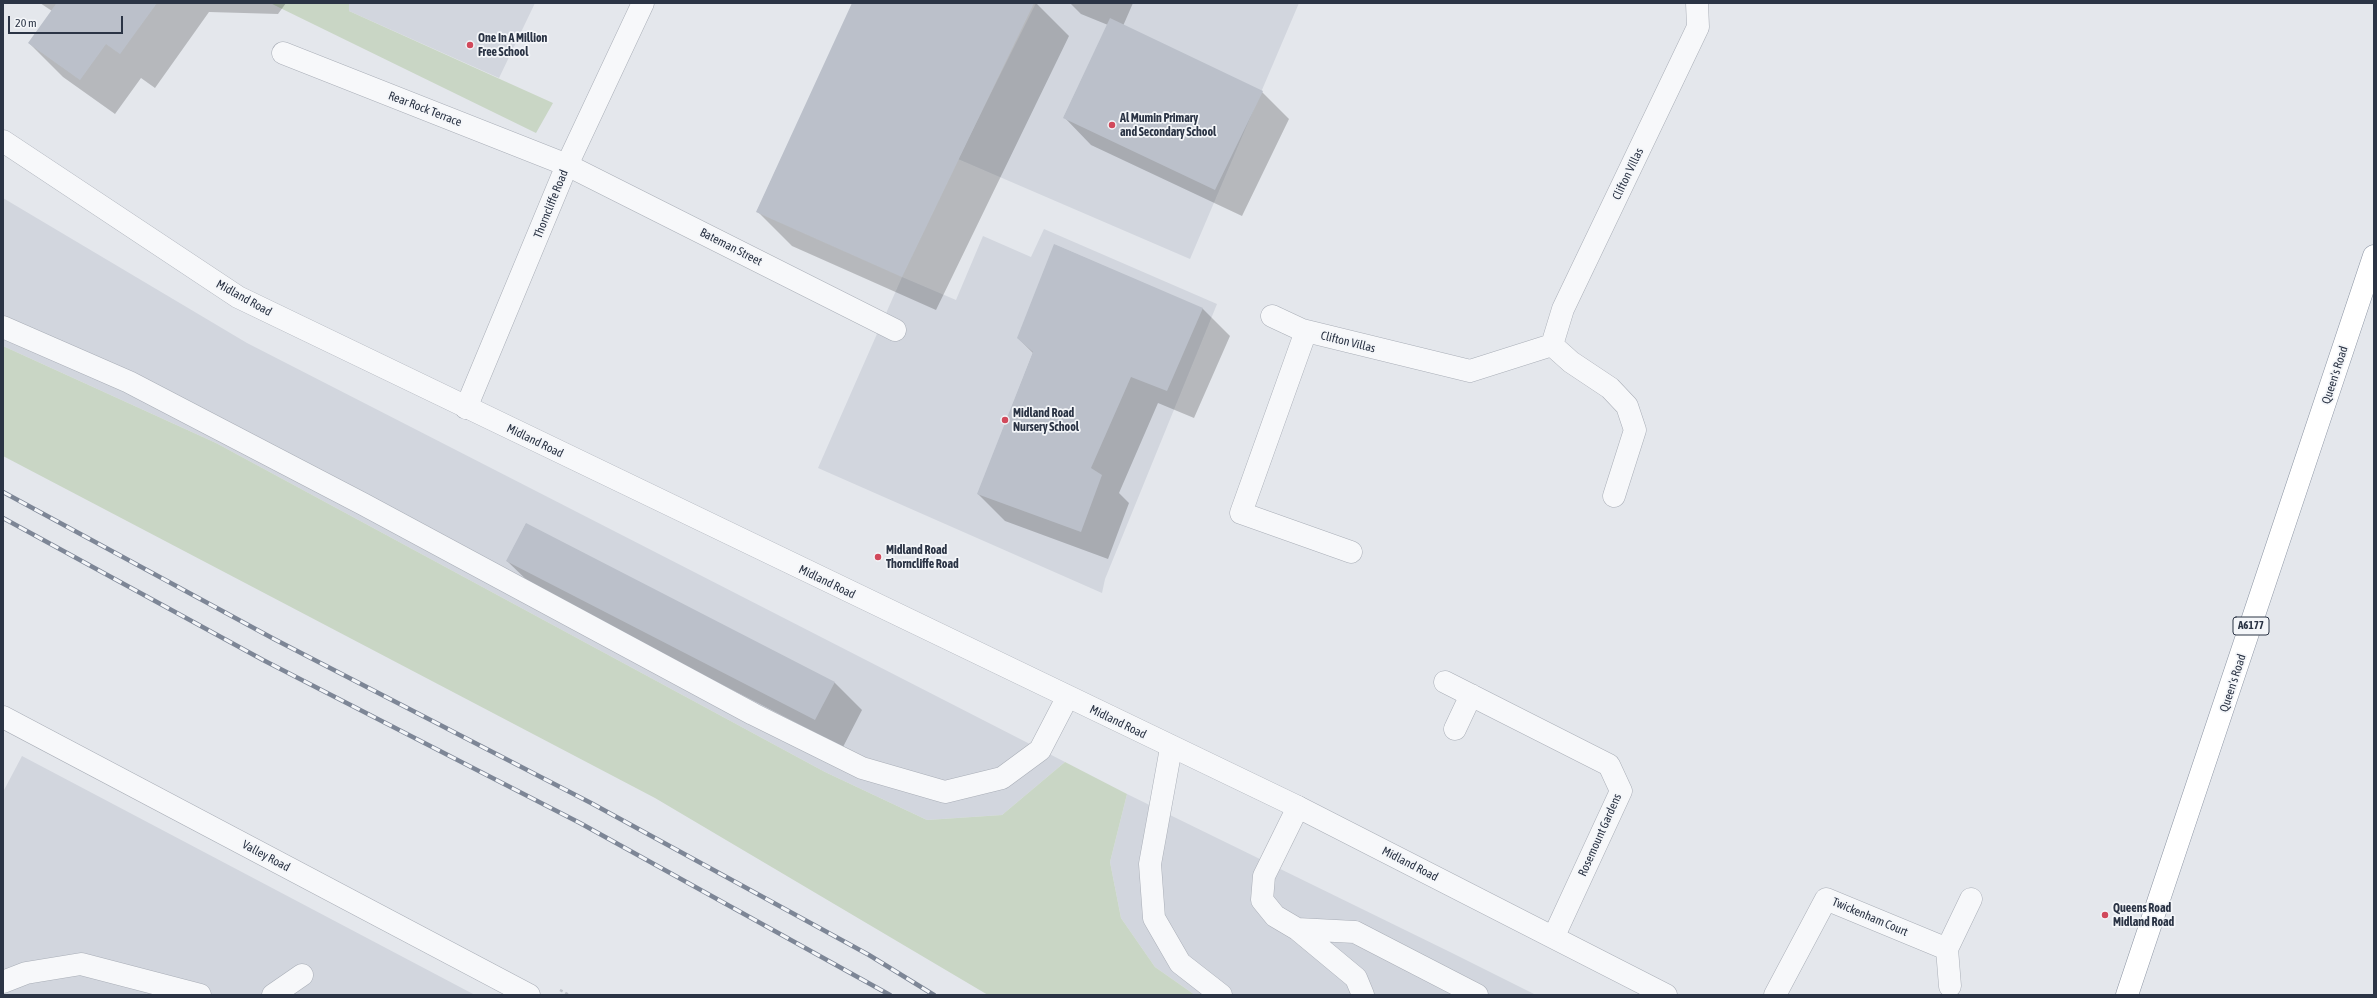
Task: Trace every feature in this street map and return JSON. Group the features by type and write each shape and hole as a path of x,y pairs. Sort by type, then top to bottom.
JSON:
{"highway":[{"name":"Queen's Road","path":"2127,995 2374,256"}],"street":[{"name":"Thorncliffe Road","path":"466,408 567,165 643,3"},
{"name":"Clifton Villas","path":"1272,316 1306,331 1470,371 1552,345 1563,309 1698,27 1697,3"},
{"name":"Rear Rock Terrace","path":"283,53 567,165"},
{"name":"Midland Road","path":"3,141 238,297 1067,698 1298,807 1554,936 1666,995"},
{"name":"Bateman Street","path":"567,165 895,330"},
{"path":"3,327 129,382 370,508 753,714 862,768 945,792 1002,778 1040,750 1067,698"},
{"name":"Clifton Villas","path":"1306,331 1285,386 1241,513 1351,552"},
{"path":"1552,345 1571,362 1610,388 1627,406 1635,430 1614,496"},
{"name":"Rosemount Gardens","path":"1446,682 1609,765 1621,791 1554,936"},
{"path":"1455,729 1471,694"},
{"name":"Valley Road","path":"3,717 529,995"},
{"path":"1171,748 1150,864 1154,918 1180,963 1221,995"},
{"path":"1298,807 1264,876 1262,900 1275,916 1297,929 1356,978 1363,995"},
{"name":"Twickenham Court","path":"1775,995 1826,899 1947,949"},
{"path":"1950,986 1947,949 1971,899"},
{"path":"1297,929 1355,932 1477,995"},
{"path":"3,982 26,973 81,964 200,995"},
{"path":"273,995 302,974"}],"shaded area":[{"name":"One In A Million Free School","path":"349,3 535,3 499,78 349,11"},
{"name":"Al Mumin Primary and Secondary School","path":"1036,3 1299,3 1190,259 958,159"},
{"path":"3,198 247,343 1065,762 1002,815 927,820 825,772 216,443 3,346"},
{"name":"Midland Road Nursery School","path":"1044,229 1217,304 1105,579 1102,593 818,468 902,277 956,300 983,236 1031,257"},
{"path":"22,756 475,995 3,995 3,792"},
{"path":"1127,794 1536,995 1195,995 1155,967 1121,918 1110,862"}],"green space":[{"path":"270,3 349,3 349,11 553,103 536,133"},
{"path":"3,346 216,443 825,772 927,820 1002,815 1065,762 1127,794 1110,862 1121,918 1155,967 1195,995 988,995 655,798 3,456"}],"building":[{"path":"54,3 157,3 120,54 106,44 80,80 28,43 56,4"},
{"path":"852,3 1034,3 902,277 756,212"},
{"path":"1110,18 1263,91 1215,190 1063,118"},
{"path":"1054,244 1203,308 1167,391 1131,377 1091,468 1102,475 1081,532 977,494 1033,352 1017,338"},
{"path":"526,523 835,682 815,720 506,561"}],"railway":[{"path":"3,492 274,639 591,803 869,955 934,995"},
{"path":"3,518 263,660 580,823 890,995"}],"place":[{"name":"One In A Million Free School","path":"470,45"},
{"name":"Al Mumin Primary and Secondary School","path":"1112,125"},
{"name":"Midland Road Nursery School","path":"1005,420"},
{"name":"Midland Road Thorncliffe Road","path":"878,557"},
{"name":"Queens Road Midland Road","path":"2105,915"}]}
